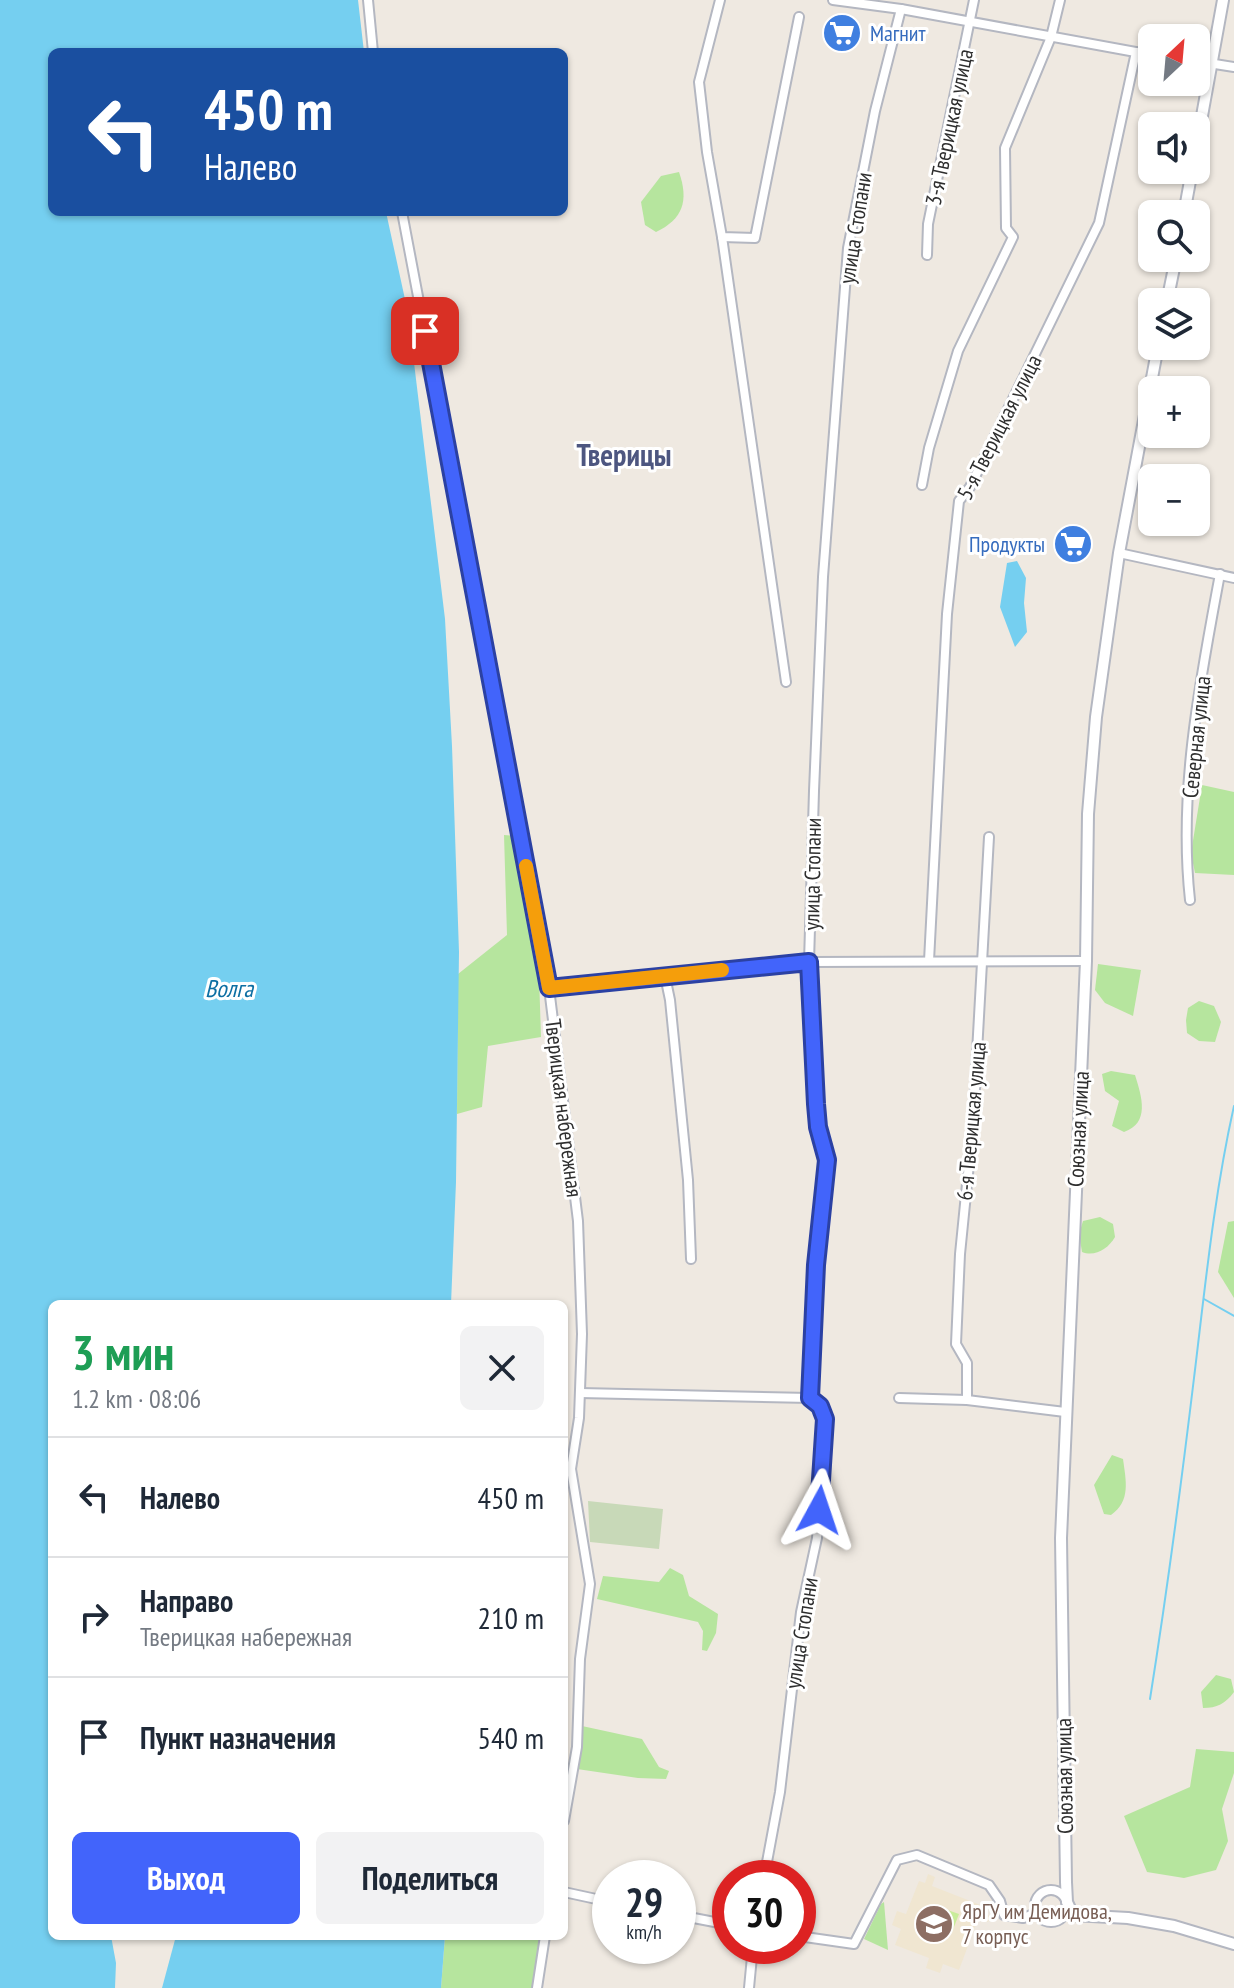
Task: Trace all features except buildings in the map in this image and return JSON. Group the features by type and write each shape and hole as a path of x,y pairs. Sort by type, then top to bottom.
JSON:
{"street":[{"path":"368,0 373,48"},
{"path":"720,0 699,82 786,682"},
{"path":"833,0 901,9 1136,52"},
{"name":"3-я Тверицкая улица","path":"927,255 928,224 974,0"},
{"path":"922,485 936,423 958,351 1013,237 1006,228 1005,148 1051,37 1060,0"},
{"path":"1203,112 1223,0"},
{"name":"улица Стопани","path":"767,1860 780,1792 801,1612 817,1538 825,1419 820,1406 810,1398 816,1265 827,1160 818,1127 809,962 823,577 848,248 875,111 901,9"},
{"path":"722,237 755,238 799,17"},
{"name":"5-я Тверицкая улица","path":"929,961 947,614 959,501 970,487 1099,223 1136,52"},
{"path":"1212,63 1234,67"},
{"name":"Тверицкая набережная","path":"403,216 549,988 578,1221 582,1334 580,1393 568,1464"},
{"name":"Союзная улица","path":"1068,1916 1061,1538 1086,961 1088,814 1096,717 1119,553 1155,360"},
{"path":"1119,553 1234,578"},
{"name":"Северная улица","path":"1190,900 1185,856 1194,718 1220,574"},
{"name":"6-я Тверицкая улица","path":"967,1400 967,1363 956,1344 960,1254 973,1124 989,837"},
{"path":"549,988 809,962 1086,961"},
{"path":"665,976 688,1180 691,1259"},
{"path":"580,1393 810,1398"},
{"path":"899,1398 967,1400 1065,1412"},
{"name":"Тверицкая набережная","path":"568,1474 590,1584 580,1659 577,1747 568,1798"},
{"path":"568,1500 575,1500"},
{"path":"816,1939 854,1944 897,1860 917,1855 989,1885 1000,1901 1004,1915 1023,1918 1037,1913"},
{"path":"1037,1913 1037,1898 1046,1891 1057,1891 1067,1902"},
{"path":"568,1893 592,1898"},
{"path":"1037,1913 1049,1922 1068,1916 1128,1918 1174,1926 1234,1944"},
{"path":"537,1988 544,1940"},
{"path":"749,1988 751,1964"}],"shaded area":[{"name":"ЯрГУ им Демидова, 7 корпус","path":"928,1874 935,1877 932,1886 983,1906 981,1913 991,1916 988,1922 978,1919 959,1970 943,1964 940,1973 926,1968 929,1958 895,1945 901,1929 892,1925 897,1911 906,1914 919,1881 925,1883"}],"green space":[{"path":"679,172 683,192 681,208 672,221 656,232 645,225 641,202 661,176"},
{"path":"1202,785 1234,792 1234,875 1195,873 1191,853"},
{"path":"504,835 516,836 539,976 541,1037 488,1046 482,1107 457,1114 458,974 507,935"},
{"path":"1098,964 1141,970 1133,1016 1105,1003 1095,990"},
{"path":"1199,1001 1214,1006 1221,1022 1215,1042 1199,1041 1187,1033 1188,1008"},
{"path":"1111,1071 1135,1075 1140,1092 1141,1116 1132,1128 1124,1132 1112,1126 1119,1101 1105,1091 1102,1074"},
{"path":"1100,1217 1113,1224 1115,1237 1101,1251 1082,1252 1079,1234 1083,1221"},
{"path":"1234,1221 1234,1298 1218,1272 1228,1222"},
{"path":"1112,1455 1123,1459 1126,1483 1122,1503 1111,1515 1104,1514 1094,1485"},
{"path":"588,1501 663,1509 659,1549 590,1542"},
{"path":"670,1568 683,1575 689,1596 718,1614 716,1633 707,1651 702,1650 703,1631 698,1622 597,1599 603,1576 659,1582"},
{"path":"1216,1675 1231,1679 1234,1692 1220,1704 1203,1708 1201,1692"},
{"path":"582,1726 642,1739 659,1767 669,1771 666,1779 577,1769"},
{"path":"1196,1749 1234,1752 1234,1773 1222,1809 1228,1841 1216,1870 1184,1878 1147,1872 1124,1816 1190,1787"},
{"path":"884,1902 888,1950 864,1939"},
{"path":"936,1906 959,1914 952,1932 930,1924"},
{"path":"445,1940 540,1940 532,1988 441,1988"}],"water":[{"name":"Волга","path":"0,0 358,0 364,48 48,48 48,216 387,216 408,313 445,619 459,952 451,1300 48,1300 48,1940 112,1940 116,1963 115,1988 0,1988"},
{"path":"1017,561 1026,578 1024,603 1027,632 1015,647 1000,607 1007,563"},
{"path":"175,1940 445,1940 441,1988 162,1988"}],"waterway":[{"path":"1150,1699 1179,1499 1215,1207 1234,1106"},
{"path":"1204,1299 1234,1316"}],"slow traffic":[{"path":"526,866 549,988 722,970"}],"place":[{"name":"Магнит","path":"842,33"},
{"name":"Продукты","path":"1073,544"},
{"name":"ЯрГУ им Демидова, 7 корпус","path":"934,1924"}],"district":[{"name":"Тверицы","path":"624,454"}],"route":[{"path":"425,331 549,988 809,962 818,1127 827,1160 816,1265 810,1398 820,1406 825,1419 819,1510"}]}
